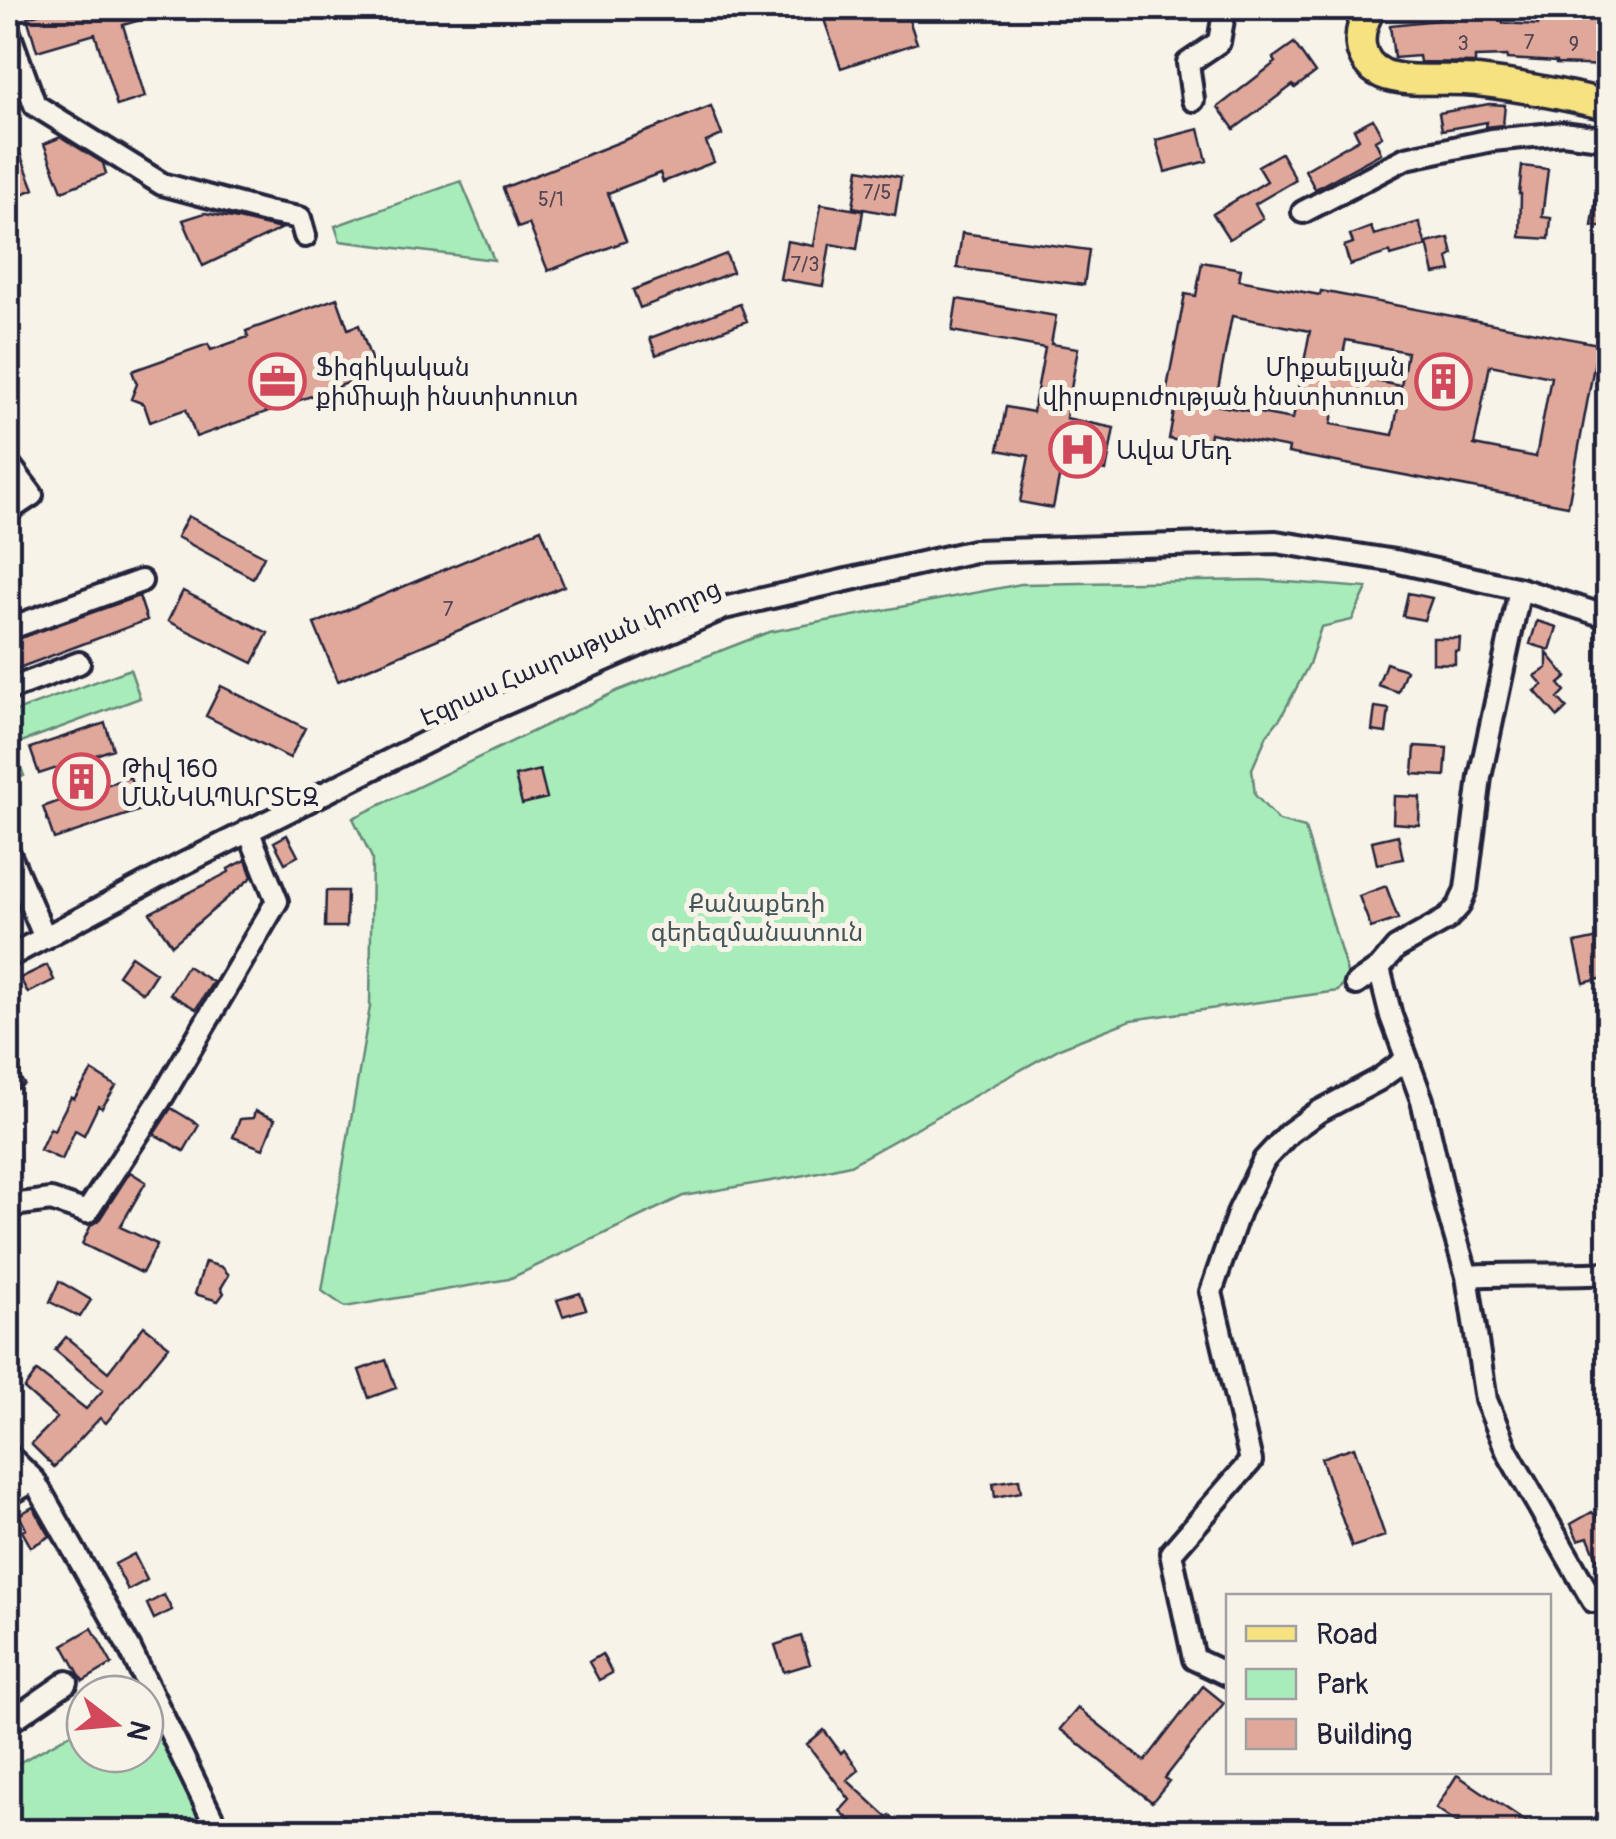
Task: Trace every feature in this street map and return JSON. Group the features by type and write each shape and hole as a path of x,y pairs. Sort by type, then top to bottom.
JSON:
{"main road":[{"path":"1370,8 1361,29 1360,51 1381,73 1474,80 1608,106"}],"street":[{"path":"1193,100 1188,63 1219,42 1225,8"},
{"path":"8,30 35,104 162,184 300,218 305,236"},
{"path":"1302,212 1406,158 1492,140 1563,133 1608,139"},
{"path":"8,463 32,495 8,511"},
{"name":"Էզրաս Հասրաթյան փողոց","path":"8,957 232,831 504,695 721,604 902,559 989,544 1275,536 1396,554 1594,602 1608,609"},
{"name":"Էզրաս Հասրաթյան փողոց","path":"8,948 486,712 724,608 974,551 1276,542 1395,561 1520,589 1608,617"},
{"path":"8,629 141,581"},
{"path":"1356,984 1379,968 1396,948 1447,919 1459,906 1466,889 1480,777 1520,589"},
{"path":"8,690 79,663"},
{"path":"8,1204 51,1200 87,1212 154,1108 277,900 248,830"},
{"path":"8,852 43,934"},
{"path":"1379,968 1391,1016 1422,1100 1467,1276 1486,1400 1507,1451 1594,1601"},
{"path":"1226,1674 1194,1659 1171,1553 1251,1461 1211,1292 1239,1211 1264,1160 1318,1112 1378,1080 1406,1059"},
{"path":"1467,1276 1608,1273"},
{"path":"8,1455 34,1480 130,1648 219,1832"},
{"path":"8,1494 34,1480"},
{"path":"8,1723 65,1683"}],"green space":[{"path":"461,181 494,260 340,241 335,226"},
{"name":"Քանաքեռի գերեզմանատուն","path":"1261,580 1367,588 1352,620 1321,627 1309,664 1267,735 1252,769 1255,795 1279,821 1305,828 1348,976 1338,991 1131,1020 1062,1047 850,1165 683,1196 509,1279 345,1307 322,1291 370,1007 372,858 353,818 617,691 769,632 1021,584"},
{"path":"130,669 140,698 13,745 24,776 8,781 8,714"},
{"path":"65,1737 65,1774 165,1774 165,1748 204,1831 8,1831 8,1769"}],"building":[{"path":"60,8 170,8 171,11 123,25 145,97 117,106 95,34 37,51 27,17"},
{"path":"820,8 905,8 917,43 841,68"},
{"path":"1438,8 1502,12 1503,23 1538,25 1544,8 1607,8 1608,66 1556,64 1507,56 1475,57 1475,63 1420,62 1419,56 1394,58 1390,25 1439,20"},
{"path":"1294,43 1315,73 1234,129 1218,107"},
{"path":"1505,105 1503,125 1486,127 1487,122 1442,130 1439,113"},
{"path":"711,106 722,135 706,142 714,162 663,182 660,173 608,193 626,241 548,271 529,224 518,228 503,188"},
{"path":"1373,119 1382,136 1375,140 1381,153 1315,189 1305,170 1359,139 1354,129"},
{"path":"1199,129 1207,161 1165,172 1156,140"},
{"path":"61,137 103,163 106,174 62,191 44,144"},
{"path":"19,151 34,189 8,200 8,156"},
{"path":"1281,153 1296,180 1255,204 1263,218 1229,239 1213,214 1267,181 1258,166"},
{"path":"1522,166 1548,169 1542,217 1551,218 1549,239 1520,237"},
{"path":"859,169 901,177 895,215 853,207"},
{"path":"1596,198 1608,199 1608,228 1592,226"},
{"path":"821,204 863,211 857,249 830,244 823,286 780,279 787,241 814,246"},
{"path":"205,213 281,229 203,266 183,220"},
{"path":"1419,222 1426,246 1350,265 1344,246 1353,243 1350,235 1371,227 1374,235"},
{"path":"962,233 1089,250 1084,285 957,268"},
{"path":"1449,238 1451,271 1434,274 1427,243"},
{"path":"726,254 733,272 640,308 633,290"},
{"name":"Միքաելյան վիրաբուժության ինստիտուտ","path":"1202,262 1241,269 1239,280 1320,295 1321,291 1598,344 1568,506 1288,453 1289,448 1210,433 1208,446 1169,439 1175,406 1164,404 1185,294 1196,296","holes":["1232,316 1310,331 1293,419 1215,405","1346,340 1407,352 1401,386 1339,374","1490,365 1551,377 1536,457 1474,445","1337,389 1399,401 1393,435 1331,424"]},
{"path":"337,298 348,329 359,325 376,373 196,437 186,409 150,422 144,404 131,399 137,384 132,371 208,344 211,350 248,337 246,331"},
{"path":"957,299 1056,316 1051,344 1078,348 1066,418 1114,428 1106,471 1062,463 1053,508 1020,502 1029,456 998,450 1006,407 1033,412 1045,348 952,331"},
{"path":"740,304 747,321 656,355 650,338"},
{"path":"188,516 264,556 253,578 177,537"},
{"path":"541,529 564,586 338,681 314,624"},
{"path":"183,591 268,633 253,663 168,621"},
{"path":"1408,593 1432,598 1424,620 1403,616"},
{"path":"139,596 147,620 8,672 8,642"},
{"path":"1537,621 1557,627 1550,650 1530,644"},
{"path":"1433,638 1460,638 1455,664 1433,663"},
{"path":"1547,653 1567,677 1559,684 1565,691 1558,698 1567,708 1558,717 1535,691 1543,685 1535,676 1547,668"},
{"path":"1386,663 1406,670 1398,692 1378,685"},
{"path":"221,686 305,728 290,758 206,716"},
{"path":"1375,707 1389,709 1386,733 1372,731"},
{"name":"Թիվ 160 ՄԱՆԿԱՊԱՐՏԵԶ","path":"105,723 113,749 87,758 97,788 130,777 141,810 54,839 43,807 73,796 63,766 39,774 30,748"},
{"path":"1415,746 1447,748 1445,776 1413,774"},
{"path":"540,770 547,798 522,804 515,776"},
{"path":"1394,796 1420,797 1419,825 1393,823"},
{"path":"287,835 298,856 285,863 274,842"},
{"path":"1398,835 1403,859 1377,864 1372,841"},
{"path":"246,860 252,877 172,945 150,913"},
{"path":"1386,886 1398,919 1371,928 1359,896"},
{"path":"326,891 347,891 346,927 325,927"},
{"path":"1608,936 1608,977 1584,983 1575,943"},
{"path":"131,956 156,973 143,993 118,975"},
{"path":"47,965 54,980 28,993 20,978"},
{"path":"187,966 213,982 196,1009 170,994"},
{"path":"8,1057 24,1084 8,1095"},
{"path":"92,1071 116,1086 102,1108 98,1106 84,1135 75,1130 62,1160 40,1150 50,1128 54,1130 71,1097 74,1099"},
{"path":"171,1108 199,1125 184,1151 154,1134"},
{"path":"255,1111 275,1119 263,1149 233,1137 240,1119 253,1118"},
{"path":"130,1172 146,1182 120,1227 157,1244 142,1273 82,1244 91,1225 99,1220"},
{"path":"205,1262 222,1267 229,1275 218,1301 195,1294"},
{"path":"59,1281 91,1300 80,1317 50,1302"},
{"path":"580,1293 586,1309 563,1316 557,1300"},
{"path":"144,1326 169,1346 106,1423 100,1418 54,1467 31,1444 57,1418 24,1389 37,1371 86,1409 103,1390 55,1350 66,1337 108,1372"},
{"path":"386,1360 396,1388 369,1398 359,1370"},
{"path":"1354,1447 1385,1536 1352,1547 1321,1458"},
{"path":"1019,1479 1021,1492 995,1497 993,1483"},
{"path":"33,1507 50,1536 31,1547 19,1515"},
{"path":"1608,1511 1608,1585 1588,1537 1578,1540 1571,1524 1592,1512 1597,1517"},
{"path":"134,1554 147,1580 128,1590 115,1564"},
{"path":"164,1595 172,1610 154,1619 147,1604"},
{"path":"92,1628 112,1664 95,1674 79,1674 63,1645"},
{"path":"801,1636 810,1664 784,1672 775,1645"},
{"path":"602,1654 612,1673 599,1680 589,1662"},
{"path":"1203,1686 1224,1703 1165,1778 1169,1781 1152,1802 1060,1729 1078,1708 1145,1761"},
{"path":"824,1730 859,1770 847,1780 909,1832 862,1832 840,1811 850,1800 807,1744"},
{"path":"1457,1775 1542,1832 1471,1832 1436,1808"}],"place":[{"name":"Ֆիզիկական քիմիայի ինստիտուտ","path":"277,381"},
{"name":"Միքաելյան վիրաբուժության ինստիտուտ","path":"1444,381"},
{"name":"Ավա Մեդ","path":"1077,450"},
{"name":"Թիվ 160 ՄԱՆԿԱՊԱՐՏԵԶ","path":"82,782"}]}
